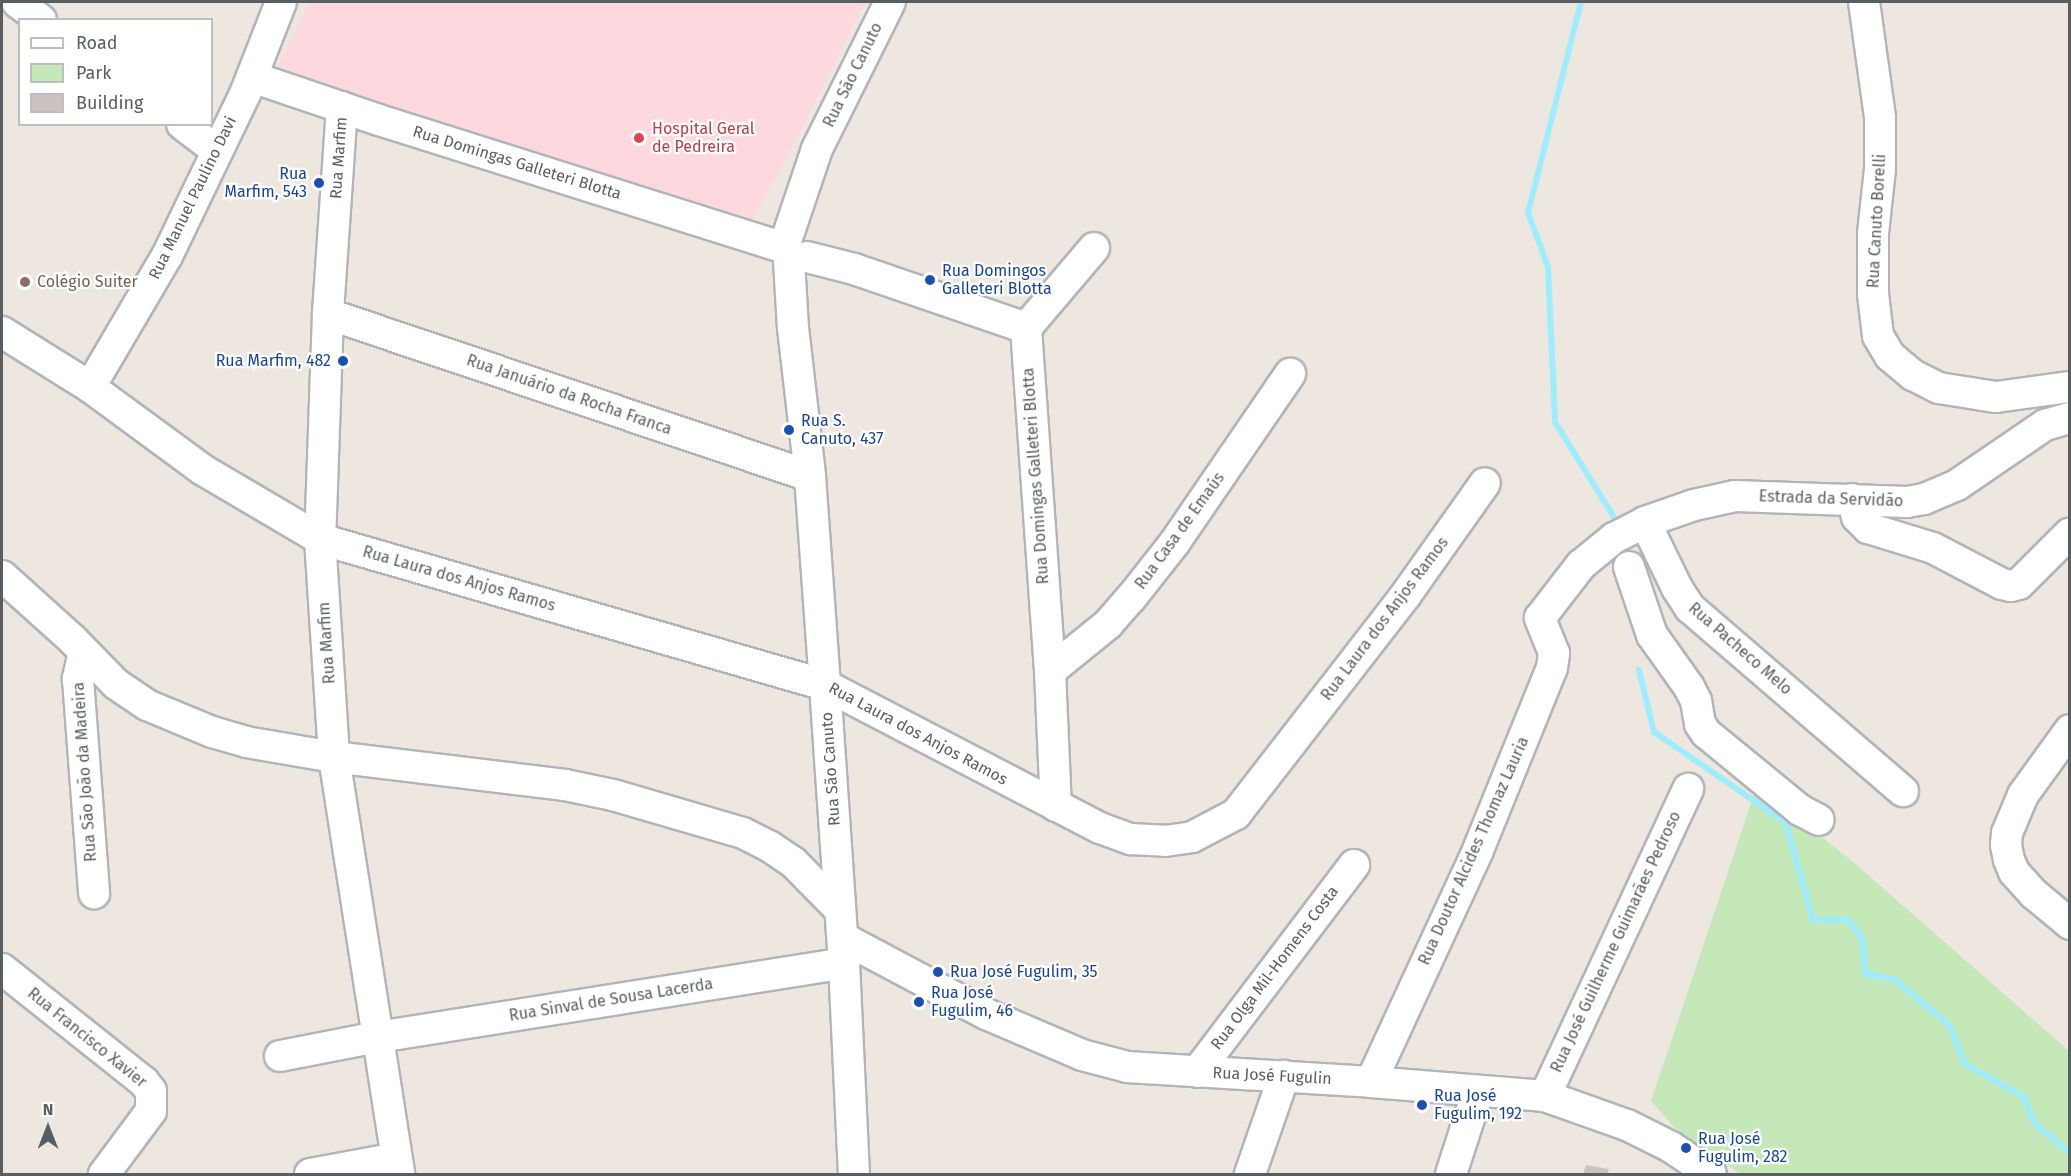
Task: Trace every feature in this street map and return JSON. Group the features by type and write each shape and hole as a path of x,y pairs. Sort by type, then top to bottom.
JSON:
{"street":[{"path":"17,2 38,18"},
{"name":"Rua Manuel Paulino Davi","path":"90,387 167,256 252,77 281,2"},
{"name":"Rua São Canuto","path":"854,1174 842,937 810,476 793,328 798,251 817,149 890,2"},
{"name":"Rua Canuto Borelli","path":"1864,2 1880,118 1880,169 1873,233 1873,294 1878,336 1890,356 1913,375 1939,388 1996,397 2070,387"},
{"name":"Rua Domingas Galleteri Blotta","path":"252,77 854,269 1026,328 1050,670 1056,806"},
{"name":"Rua Marfim","path":"342,107 328,314 320,539 334,756 398,1166"},
{"path":"185,126 216,150"},
{"path":"1026,328 1094,248"},
{"name":"Rua Januário da Rocha Franca","path":"328,314 810,476"},
{"name":"Rua Laura dos Anjos Ramos","path":"2,332 90,387 203,470 320,539 825,685 1056,806 1100,828 1131,839 1165,842 1192,837 1236,814 1405,596 1485,483"},
{"name":"Rua Casa de Emaús","path":"1050,670 1108,624 1131,598 1175,542 1290,374"},
{"name":"Estrada da Servidão","path":"1540,618 1581,565 1614,538 1645,522 1694,505 1735,496 1907,502 1940,494 2045,425 2070,418"},
{"path":"1852,499 1857,517 1868,528 1933,548 2002,584 2011,586 2019,584 2069,534"},
{"name":"Rua Pacheco Melo","path":"1645,522 1677,588 1690,608 1903,791"},
{"path":"1629,567 1652,634 1689,687 1696,701 1700,724 1706,733 1800,810 1820,820"},
{"name":"Rua José Fugulin","path":"6,588 84,652 116,684 147,705 246,742 334,756 565,785 613,795 742,833 793,862 842,937 986,1014 1082,1055 1127,1067 1371,1082 1545,1096 1627,1125 1671,1147 1712,1174"},
{"name":"Rua Doutor Alcides Thomaz Lauria","path":"1371,1082 1478,850 1552,668 1554,653 1540,618"},
{"name":"Rua São João da Madeira","path":"84,652 78,679 94,893"},
{"path":"2070,730 2023,795 2007,832 2006,845 2014,872 2034,894 2070,924"},
{"name":"Rua José Guilherme Guimarães Pedroso","path":"1545,1096 1688,789"},
{"name":"Rua Olga Mil-Homens Costa","path":"1197,1072 1354,865"},
{"name":"Rua Sinval de Sousa Lacerda","path":"280,1056 842,937"},
{"name":"Rua Francisco Xavier","path":"2,969 144,1082 151,1092 151,1111 104,1174"},
{"path":"1250,1174 1284,1076"},
{"path":"1451,1174 1478,1092"},
{"path":"310,1174 398,1166"}],"shaded area":[{"name":"Hospital Geral de Pedreira","path":"310,2 866,2 750,227 276,70"}],"green space":[{"path":"1757,785 1853,862 2069,1051 2069,1174 1740,1174 1674,1127 1651,1101"}],"building":[{"path":"1586,1165 1609,1169 1607,1174 1583,1174"}],"waterway":[{"path":"1581,2 1528,213 1548,267 1555,422 1614,517"},
{"path":"1639,670 1654,732 1785,822 1813,920 1848,920 1862,938 1865,974 1894,979 1950,1026 1965,1064 2024,1097 2034,1123 2070,1153"}],"place":[{"name":"Hospital Geral de Pedreira","path":"639,138"},
{"name":"Rua Marfim, 543","path":"319,183"},
{"name":"Rua Domingos Galleteri Blotta","path":"930,280"},
{"name":"Colégio Suiter","path":"25,282"},
{"name":"Rua Marfim, 482","path":"343,361"},
{"name":"Rua S. Canuto, 437","path":"789,430"},
{"name":"Rua José Fugulim, 35","path":"938,972"},
{"name":"Rua José Fugulim, 46","path":"919,1002"},
{"name":"Rua José Fugulim, 192","path":"1422,1105"},
{"name":"Rua José Fugulim, 282","path":"1686,1148"}]}
